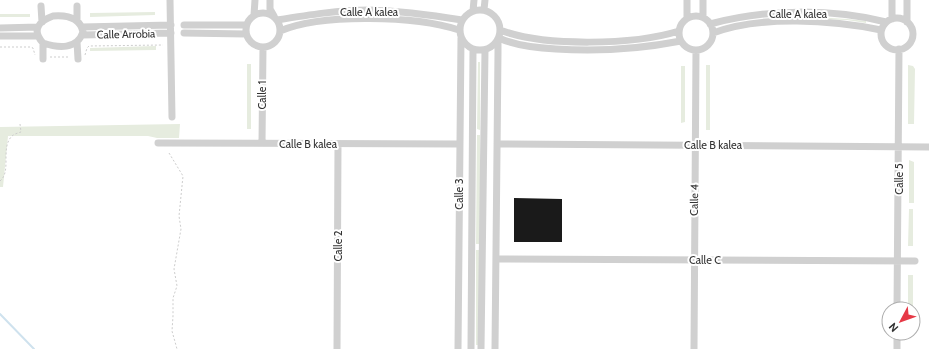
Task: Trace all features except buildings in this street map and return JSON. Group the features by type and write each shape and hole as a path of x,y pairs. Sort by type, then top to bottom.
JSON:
{"street":[{"name":"Calle Arrobia","path":"170,0 172,117"},
{"path":"254,0 254,15"},
{"path":"270,0 270,9 276,18 280,31 273,44 263,47 252,43 246,34 246,25 251,17 264,12 276,18"},
{"path":"473,11 474,0"},
{"path":"484,10 485,0"},
{"path":"687,0 687,18"},
{"path":"703,0 703,17"},
{"path":"892,0 889,20 881,30 881,35 885,44 894,49 904,48 911,40 912,31 907,22 907,0"},
{"path":"41,6 38,36 43,43 42,58"},
{"path":"0,28 40,25 53,16 68,16 77,20 77,6"},
{"name":"Calle A kalea","path":"276,18 329,12 368,10 419,13 462,20"},
{"path":"495,349 499,36 498,20 484,10 473,11 462,20 459,30 460,38 473,50 484,50 494,45 499,36"},
{"name":"Calle A kalea","path":"710,24 756,15 797,12 819,12 889,20"},
{"path":"698,16 703,17 710,24 713,33 710,43 701,49 696,50 687,48 681,41 679,31 683,21 687,18 698,16"},
{"name":"Calle A kalea","path":"280,31 291,26 368,18 410,21 446,26 459,30"},
{"path":"889,20 900,18 907,22"},
{"name":"Calle Arrobia","path":"77,20 82,27 82,35 77,42"},
{"name":"Calle A kalea","path":"713,33 746,25 797,21 852,24 881,30"},
{"name":"Calle Arrobia","path":"82,27 171,25"},
{"path":"184,25 246,25"},
{"path":"499,36 572,42 617,41 667,35 679,31"},
{"path":"184,33 246,34"},
{"name":"Calle Arrobia","path":"82,35 171,34"},
{"path":"0,36 38,36"},
{"path":"499,36 509,42 544,48 605,51 681,41"},
{"name":"Calle 3","path":"458,349 460,38"},
{"path":"43,43 59,47 68,46 77,42 78,57"},
{"name":"Calle 1","path":"262,143 263,47"},
{"name":"Calle 5","path":"898,301 899,49"},
{"name":"Calle 3","path":"471,349 473,50"},
{"path":"481,349 484,50"},
{"name":"Calle 4","path":"694,349 696,50"},
{"name":"Calle B kalea","path":"158,144 459,144"},
{"name":"Calle 2","path":"337,349 338,144"},
{"name":"Calle B kalea","path":"497,144 929,146"},
{"name":"Calle C","path":"496,259 915,261"}],"path":[{"path":"0,48 30,47 33,48 42,58 78,57 86,55 87,48 89,46 167,45"},
{"path":"0,182 4,177 7,144 12,136 21,132 20,124"},
{"path":"169,153 183,176 179,216 181,229 174,269 177,286 173,304 172,331 178,349"}],"shaded area":[{"path":"155,12 155,15 90,17 90,13"},
{"path":"0,14 30,14 30,17 0,17"},
{"path":"799,16 847,19 866,21 866,23 847,20 799,18"},
{"path":"156,46 156,50 90,51 90,48"},
{"path":"478,62 480,62 480,130 477,129"},
{"path":"247,64 251,64 251,129 247,129"},
{"path":"706,65 710,65 710,130 706,130"},
{"path":"908,65 913,66 915,69 914,124 908,124"},
{"path":"681,66 685,66 685,122 681,123"},
{"path":"180,124 179,138 157,138 148,136 8,136 3,187 0,187 0,127"},
{"path":"477,135 480,135 480,244 476,244"},
{"path":"909,160 914,162 914,203 909,203"},
{"path":"909,209 913,209 913,246 908,246"},
{"path":"476,250 479,250 479,345 476,345"},
{"path":"908,275 913,275 913,301 908,301"}],"waterway":[{"path":"0,314 34,349"}]}
